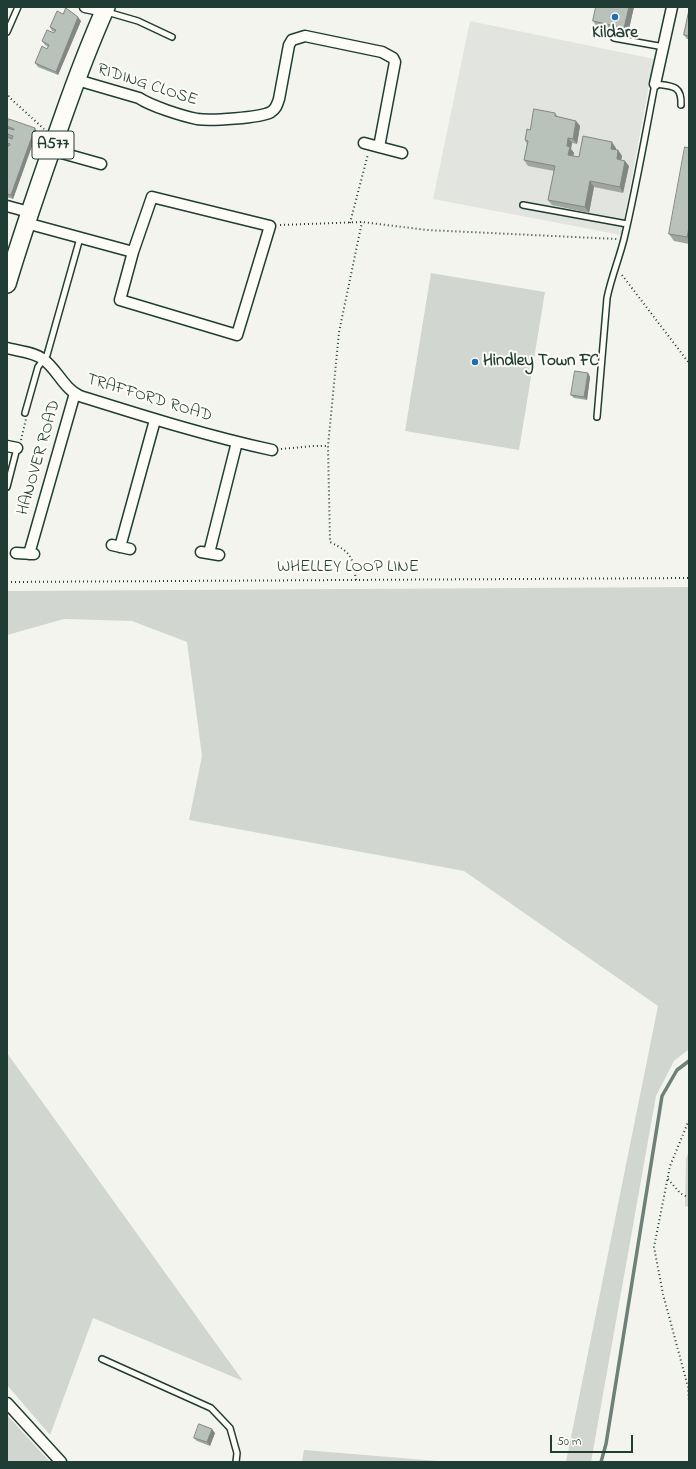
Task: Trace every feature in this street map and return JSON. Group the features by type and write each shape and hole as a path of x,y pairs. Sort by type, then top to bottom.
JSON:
{"highway":[{"name":"A577","path":"7,284 28,218 76,80 105,9"}],"street":[{"path":"85,7 105,9"},
{"path":"655,84 672,7"},
{"name":"RIDING CLOSE","path":"76,80 139,98 147,103 196,119 206,120 248,117 267,114 277,107 289,45 292,40 305,36 382,52 393,58 395,62 371,145"},
{"path":"53,145 101,164"},
{"path":"371,145 402,153"},
{"path":"152,196 270,226 237,335 120,300 133,252 152,196"},
{"path":"7,206 28,218 80,238 133,252"},
{"name":"TRAFFORD ROAD","path":"7,348 36,355 44,359 75,393 155,420 272,450"},
{"name":"HANOVER ROAD","path":"16,553 32,554 75,393"},
{"path":"121,547 155,420"},
{"path":"219,555 205,552 237,442"},
{"path":"7,446 17,448"},
{"path":"7,1403 61,1462"}],"lane":[{"path":"7,32 18,7"},
{"path":"105,9 138,21 172,37"},
{"path":"614,38 664,47"},
{"path":"597,417 607,298 610,282 624,239 655,84 672,86 678,90 681,96 681,105"},
{"path":"523,205 627,224"},
{"path":"26,413 38,367 47,355 80,238"},
{"path":"7,488 17,448"},
{"path":"102,1360 211,1408 230,1428 237,1453 236,1462"}],"path":[{"path":"7,92 9,97 53,145"},
{"path":"350,223 371,145"},
{"path":"357,580 353,559 344,550 330,542 328,446 339,332 362,222"},
{"path":"270,226 362,222 427,230 624,239"},
{"path":"616,267 689,363"},
{"path":"17,448 22,438 27,416 26,413"},
{"path":"272,450 328,446"},
{"name":"WHELLEY LOOP LINE","path":"7,582 689,578"},
{"path":"689,1120 670,1166 654,1247 663,1294 688,1387 689,1402"},
{"path":"668,1179 680,1193 689,1198"}],"shaded area":[{"path":"470,21 654,59 621,235 433,199"},
{"name":"Hindley Town FC","path":"431,273 545,292 519,450 405,431"},
{"path":"689,587 689,1049 674,1061 656,1096 591,1462 566,1462 658,1006 464,871 189,820 202,756 187,642 132,621 64,619 7,635 7,591"},
{"path":"7,1053 243,1381 93,1318 50,1435 7,1385"},
{"path":"689,1152 689,1207 685,1206 686,1158"},
{"path":"7,1415 50,1462 7,1462"},
{"path":"304,1450 450,1462 302,1462"}],"building":[{"name":"Kildare","path":"596,7 629,7 624,28 593,21"},
{"path":"66,8 78,17 56,72 35,63 42,46 47,49 49,45 42,41 47,30 54,33 56,30 50,27 57,11 63,14"},
{"path":"689,10 689,36 684,35"},
{"path":"534,109 555,113 555,116 576,121 573,139 568,138 567,146 570,147 568,155 579,157 583,136 612,142 611,149 618,150 617,159 625,161 620,187 590,181 585,207 548,200 555,166 524,160 528,141 525,140 527,129 530,130"},
{"path":"9,119 35,128 11,195 7,194 7,146 10,144 7,143 7,137 12,139 13,136 7,134 7,128 14,129 7,126"},
{"path":"685,147 689,148 689,228 687,237 669,234"},
{"path":"575,371 588,373 584,397 571,395"},
{"path":"199,1424 212,1429 207,1442 194,1438"}],"waterway":[{"path":"601,1462 606,1444 662,1096 677,1070 689,1061"}],"place":[{"name":"Kildare","path":"615,17"},
{"name":"Hindley Town FC","path":"475,362"}]}
